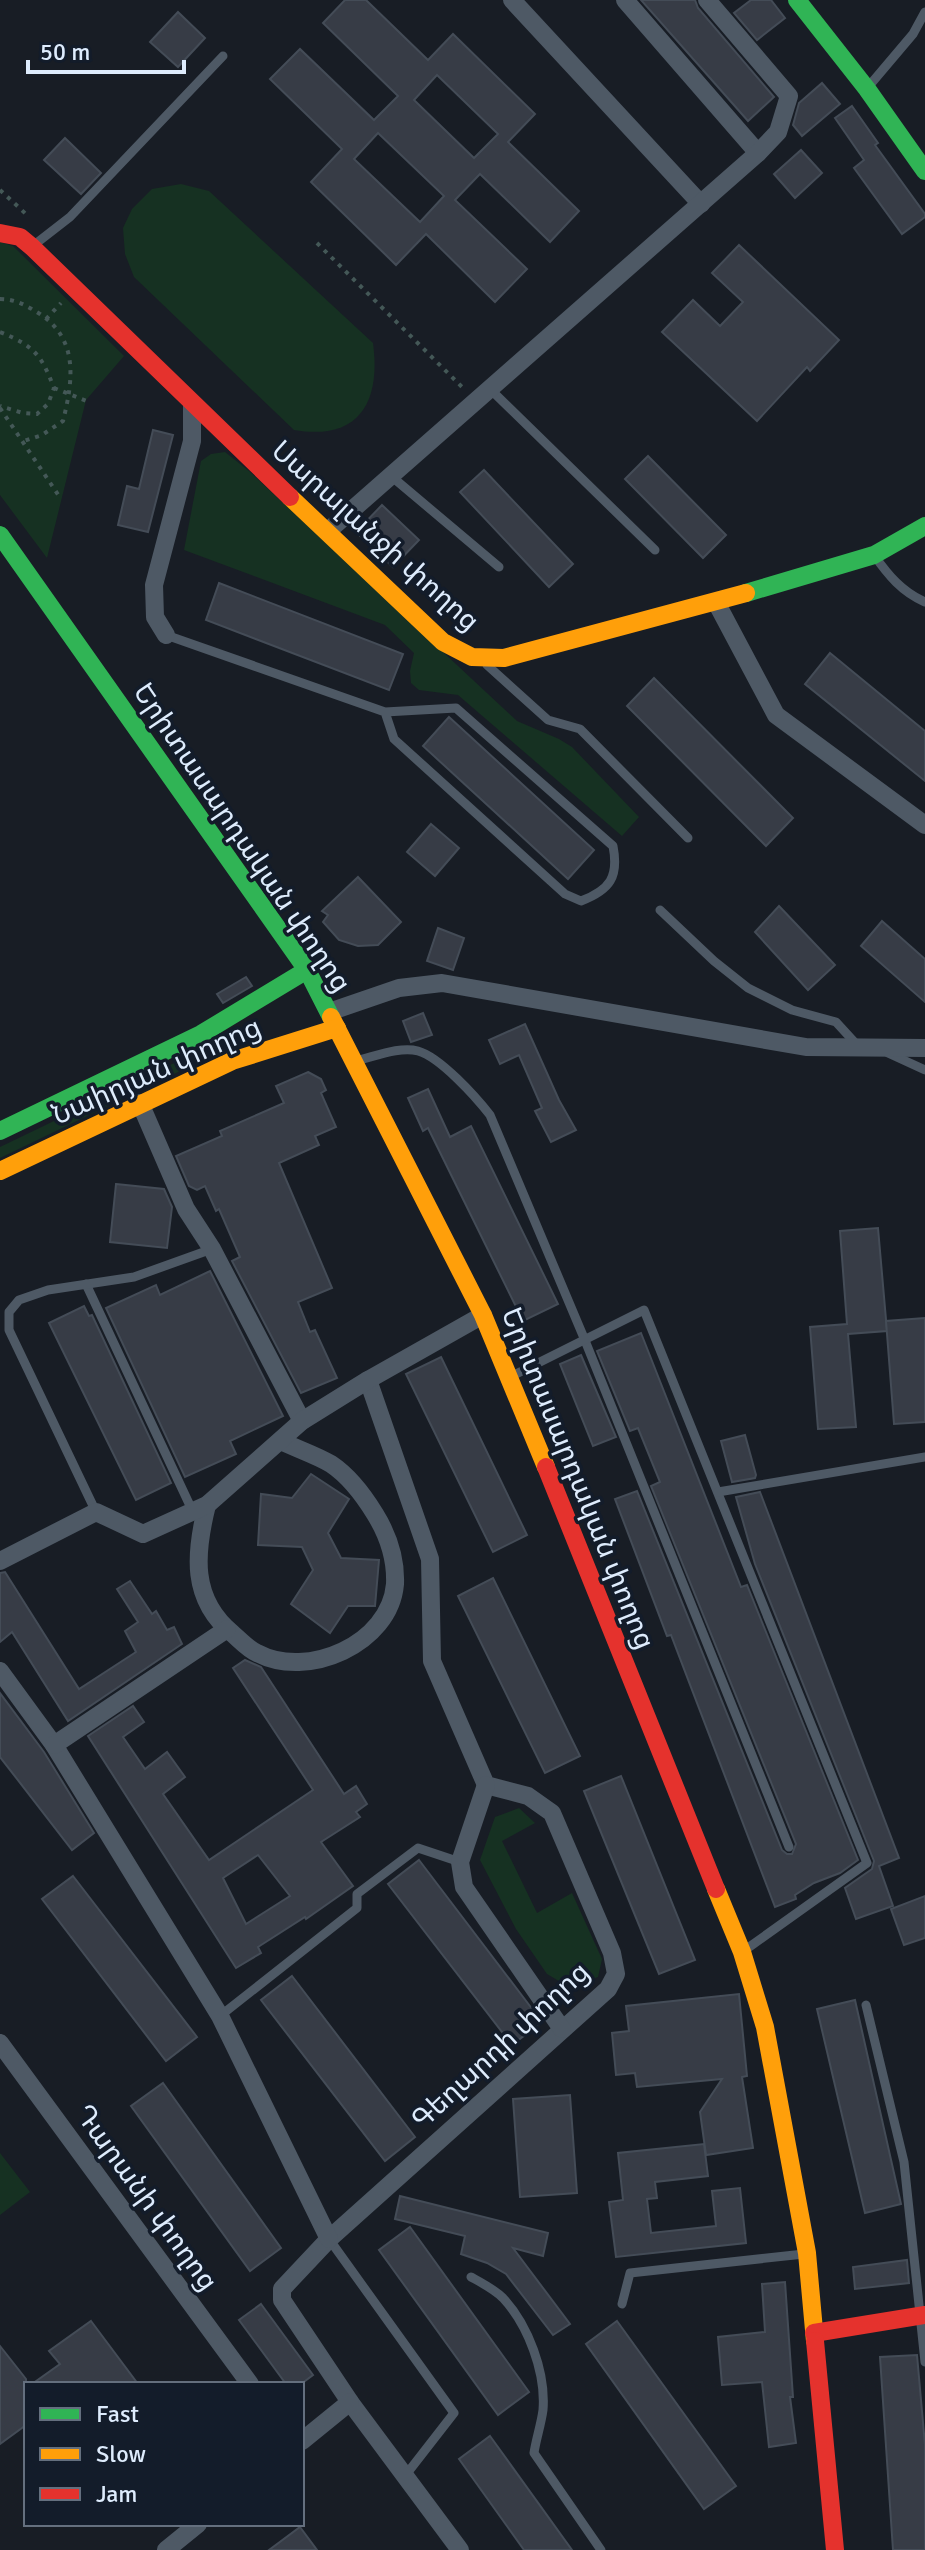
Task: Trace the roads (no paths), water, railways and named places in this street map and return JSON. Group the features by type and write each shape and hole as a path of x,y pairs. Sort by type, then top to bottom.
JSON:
{"street":[{"path":"512,0 701,204"},
{"path":"625,0 758,153"},
{"path":"328,531 701,204 778,132 789,96 707,0"},
{"path":"797,0 925,170"},
{"name":"Սարալանջի փողոց","path":"0,233 20,237 32,247 192,404 443,642 459,653 482,660 504,658 716,602 874,555 925,526"},
{"path":"166,635 155,617 154,585 192,441 192,404"},
{"name":"Երիտասարդական փողոց","path":"0,535 307,970 483,1315 510,1377 742,1952 765,2027 807,2253 835,2550"},
{"path":"716,602 776,715 925,825"},
{"name":"Նաիրյան փողոց","path":"0,1131 201,1034 307,970"},
{"path":"333,1020 399,988 442,983 806,1047 925,1048"},
{"name":"Նաիրյան փողոց","path":"0,1171 232,1061 333,1020"},
{"path":"140,1103 186,1209 212,1249 302,1421"},
{"path":"0,1561 96,1512 143,1534 200,1508 302,1421 483,1315"},
{"path":"368,1380 430,1559 432,1661 486,1785 460,1862 464,1887 562,2029"},
{"path":"200,1508 198,1575 208,1607 227,1629 256,1653 278,1661 302,1662 327,1658 350,1648 370,1631 387,1610 395,1586 393,1556 383,1528 363,1494 332,1465 281,1441"},
{"path":"54,1745 227,1629"},
{"path":"0,1671 54,1745 220,2016 329,2239"},
{"name":"Գեղարդի փողոց","path":"350,2402 282,2300 282,2289 329,2239 608,1989 616,1974 612,1953 552,1813 528,1796 486,1785"},
{"name":"Դարանի փողոց","path":"0,2043 249,2382"},
{"path":"814,2333 923,2315"},
{"path":"304,2439 350,2402 460,2550"},
{"path":"166,2550 196,2526"}],"lane":[{"path":"867,89 913,34 925,12"},
{"path":"32,247 70,217 223,56"},
{"path":"483,395 655,550"},
{"path":"391,476 499,567"},
{"path":"874,555 896,583 925,602"},
{"path":"166,635 385,712 456,708 613,846 616,863 612,880 598,894 581,901 565,894 394,739 385,712"},
{"path":"482,660 548,720 580,729 688,838"},
{"path":"660,910 748,988 792,1010 836,1022 860,1049"},
{"path":"879,1049 925,1070"},
{"path":"355,1061 401,1050 420,1051 474,1094 490,1115 584,1338 789,1847"},
{"path":"96,1512 9,1330 9,1312 19,1300 48,1290 134,1277 212,1249"},
{"path":"86,1284 200,1508"},
{"path":"510,1377 644,1310 718,1492 867,1863 742,1952"},
{"path":"718,1492 925,1457"},
{"path":"220,2016 357,1908 357,1894 418,1848 460,1862"},
{"path":"866,2005 904,2162 923,2315 925,2362"},
{"path":"329,2239 454,2413 405,2476"},
{"path":"622,2304 630,2273 807,2253"},
{"path":"471,2277 501,2296 524,2329 532,2349 543,2407 534,2453 601,2550"}]}
